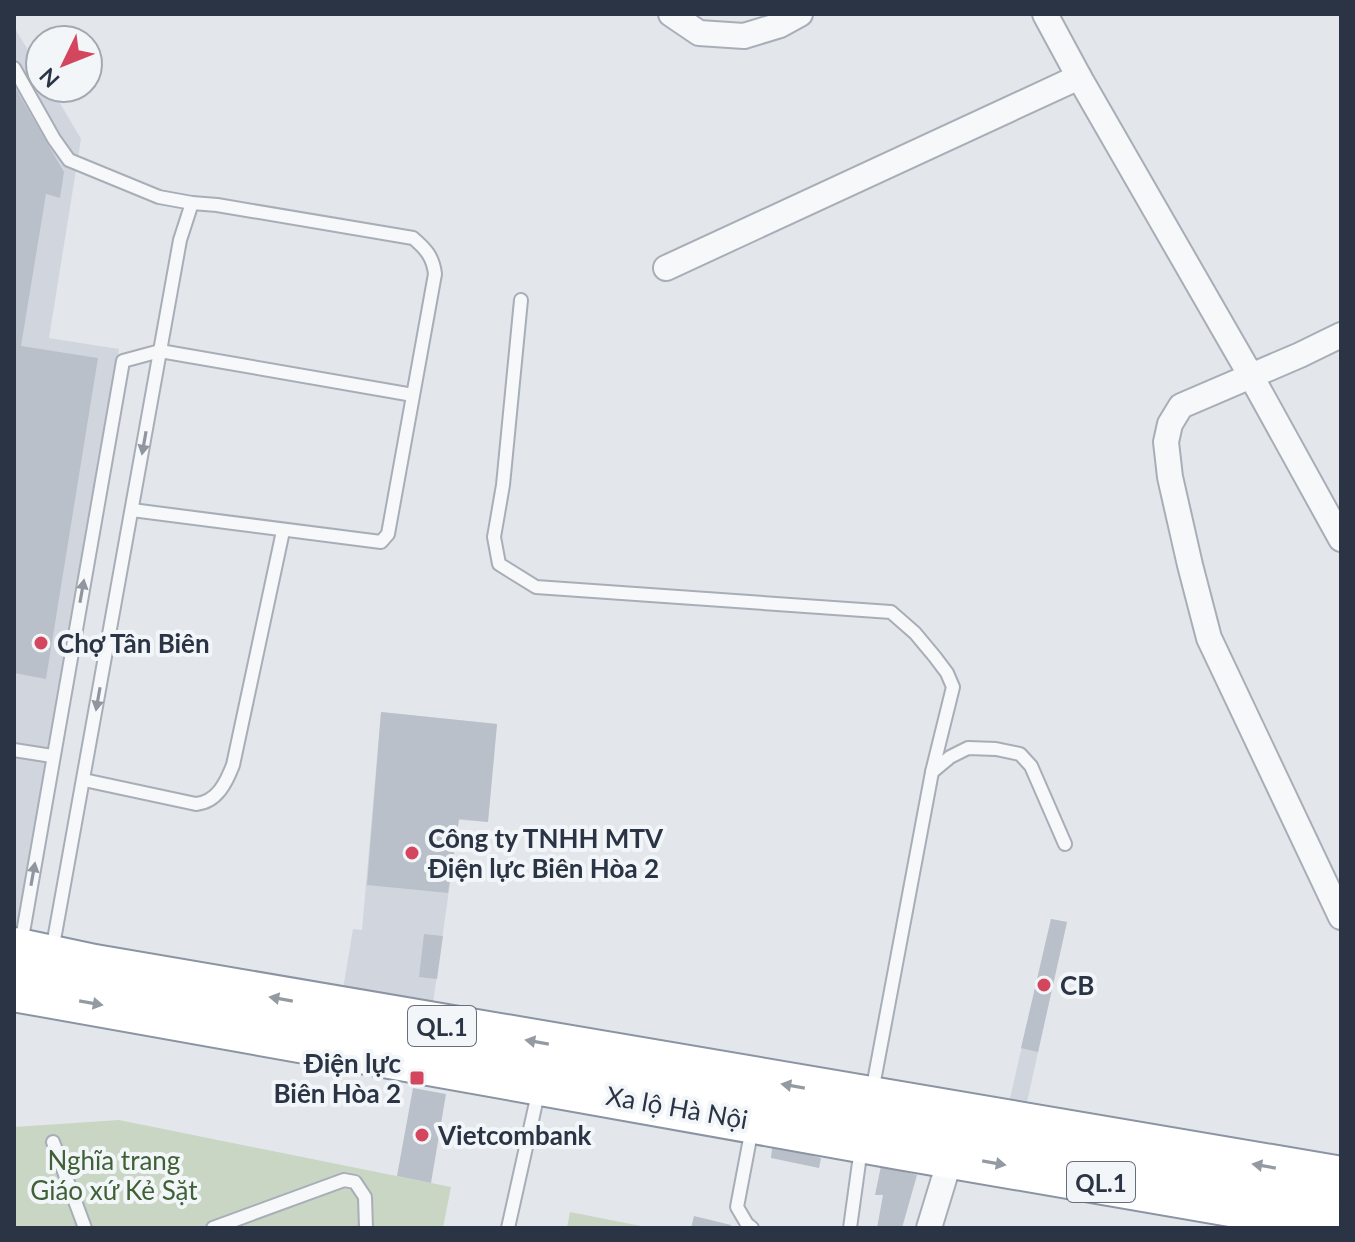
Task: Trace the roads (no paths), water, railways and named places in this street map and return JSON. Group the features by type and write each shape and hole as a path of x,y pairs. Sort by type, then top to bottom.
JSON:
{"highway":[{"name":"Xa lộ Hà Nội","path":"27,972 541,1082 753,1120 866,1120"},
{"name":"Xa lộ Hà Nội","path":"27,972 956,1136 1341,1179"},
{"name":"Xa lộ Hà Nội","path":"956,1136 1215,1209 1341,1223"}],"street":[{"path":"671,14 699,33 744,36 780,25 800,14"},
{"path":"1045,14 1341,539"},
{"path":"666,268 1079,77"},
{"path":"1341,335 1181,406 1170,424 1166,442 1170,477 1209,638 1341,917"},
{"path":"929,1228 956,1136"}],"lane":[{"path":"14,68 69,160 102,176 159,197 413,238 428,251 434,262 435,274 388,534 381,542 132,510"},
{"path":"27,972 84,780 180,240 192,203"},
{"path":"521,300 503,485 494,537 499,564 536,587 891,612 915,633 935,657 953,687 932,772 866,1120 850,1228"},
{"path":"27,972 52,756 123,361 160,351 413,395"},
{"path":"84,780 196,804 207,803 221,789 233,765 283,531"},
{"path":"932,772 950,757 968,748 1020,754 1031,766 1065,844"},
{"path":"14,750 52,756"},
{"path":"508,1228 541,1082"},
{"path":"752,1228 737,1207 753,1120"},
{"path":"53,1142 85,1228"},
{"path":"213,1228 344,1180 355,1182 365,1197 366,1228"}],"place":[{"name":"Chợ Tân Biên","path":"41,643"},
{"name":"Công ty TNHH MTV Điện lực Biên Hòa 2","path":"412,853"},
{"name":"CB","path":"1044,985"},
{"name":"Điện lực Biên Hòa 2","path":"417,1078"},
{"name":"Vietcombank","path":"422,1135"}],"park label":[{"name":"Nghĩa trang Giáo xứ Kẻ Sặt","path":"114,1175"}]}
